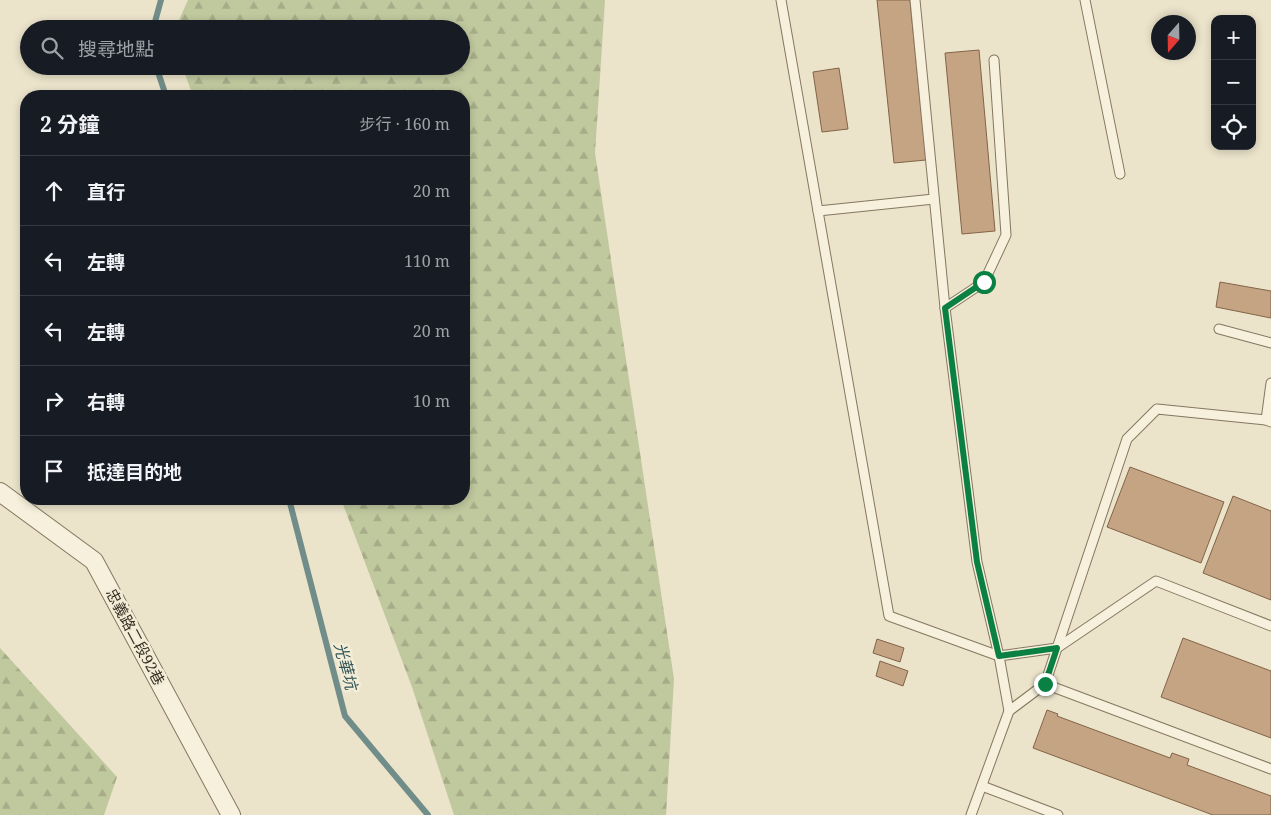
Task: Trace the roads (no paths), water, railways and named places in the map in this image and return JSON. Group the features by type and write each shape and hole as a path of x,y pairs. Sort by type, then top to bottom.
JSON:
{"street":[{"name":"忠義路二段92巷","path":"0,492 94,561 231,815"}],"lane":[{"path":"781,0 889,616 999,656 1057,648 1156,581 1271,626"},
{"path":"915,0 945,308 977,562 999,656 1009,710 971,815"},
{"path":"1085,0 1120,174"},
{"path":"945,308 984,282 1006,236 994,60"},
{"path":"818,211 934,199"},
{"path":"1219,329 1271,343"},
{"path":"1009,710 1045,684 1126,439 1157,409 1268,421 1271,383"},
{"path":"1045,684 1271,769"},
{"path":"982,786 1058,815"}],"waterway":[{"name":"光華坑","path":"155,20 161,0"},
{"name":"光華坑","path":"159,75 164,90"},
{"name":"光華坑","path":"291,505 345,716 428,815"}]}
